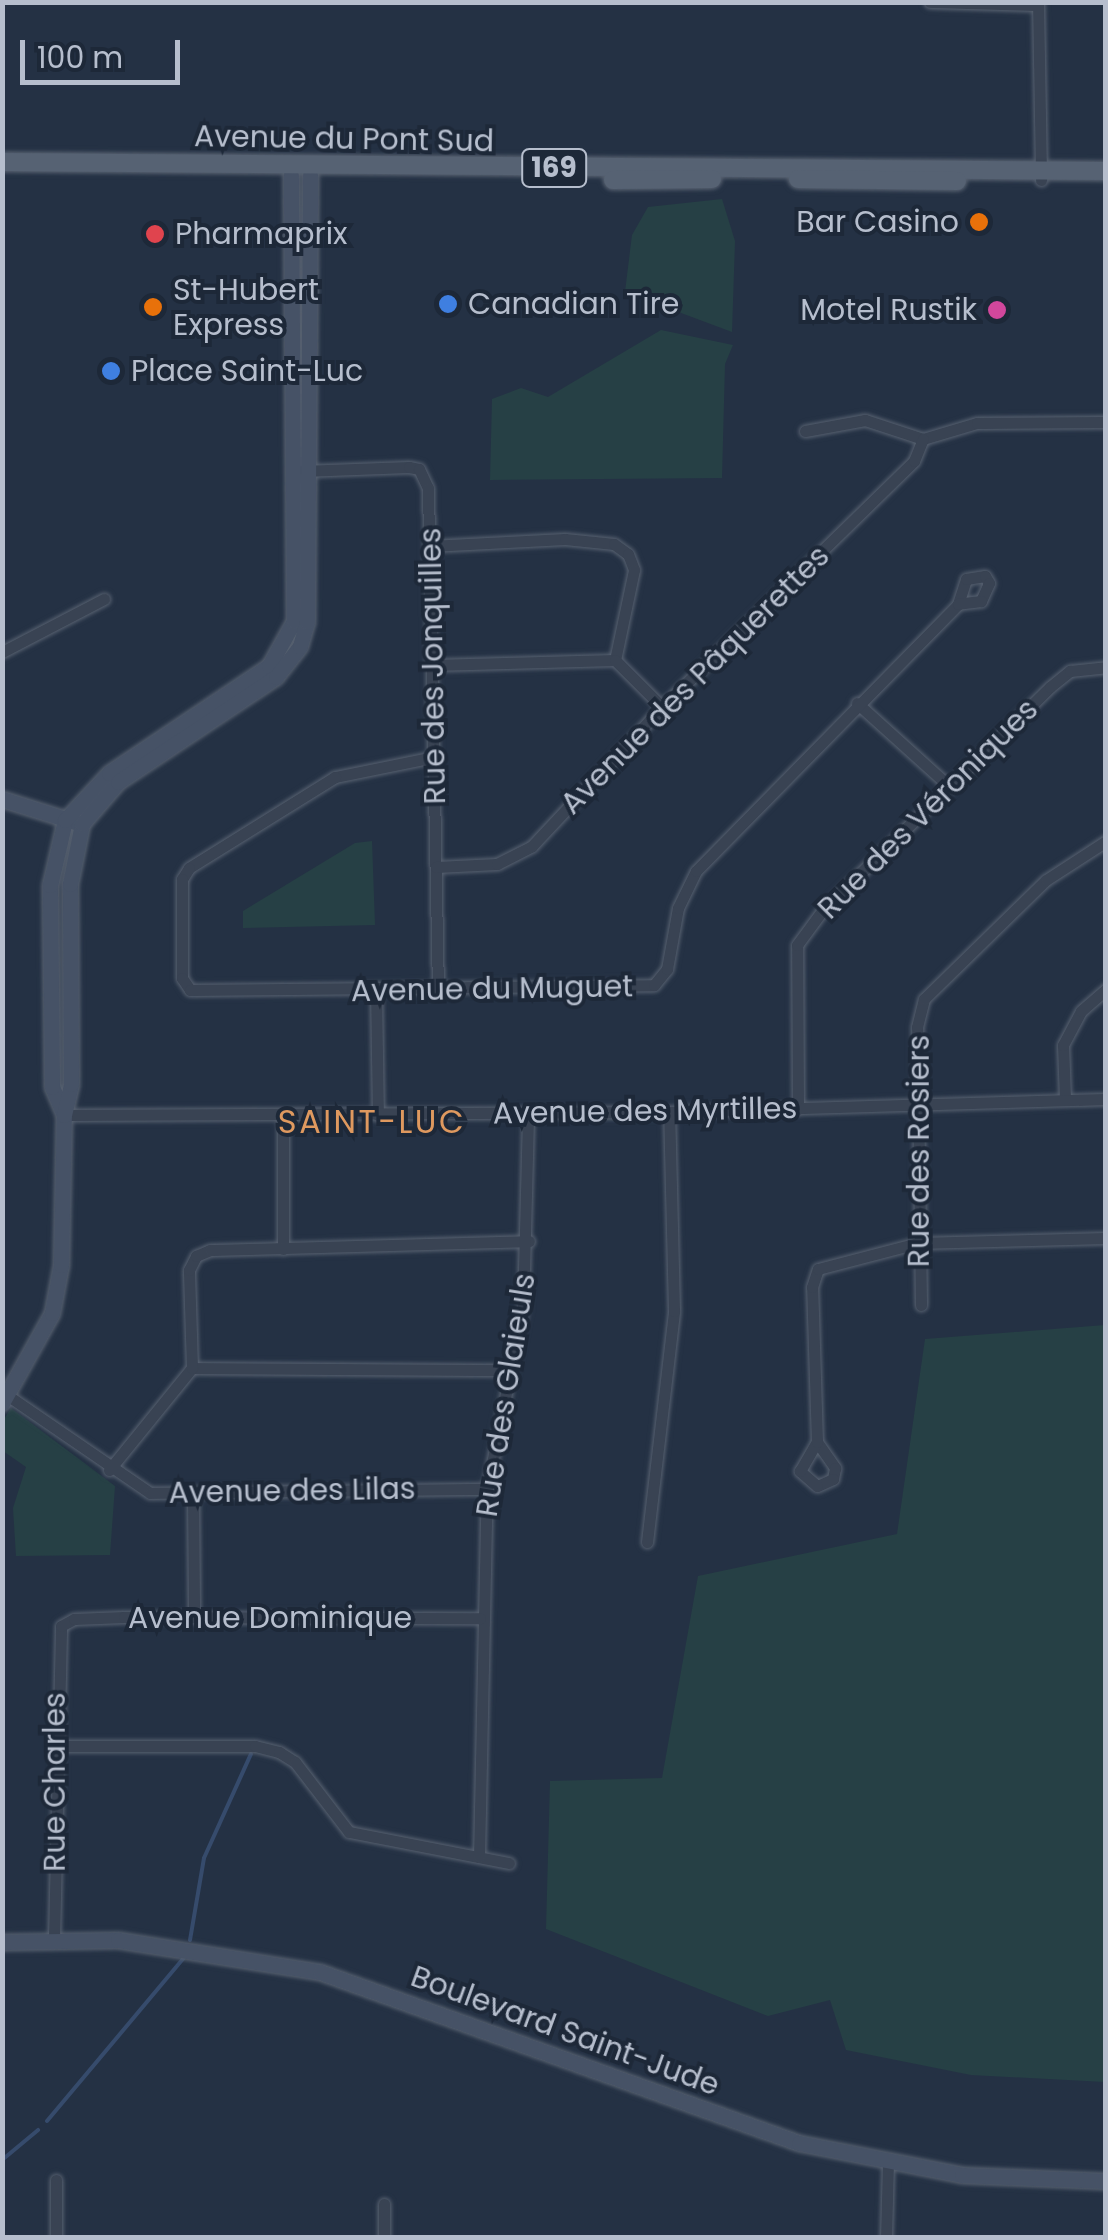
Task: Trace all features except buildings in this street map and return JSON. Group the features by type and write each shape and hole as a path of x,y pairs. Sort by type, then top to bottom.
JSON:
{"main road":[{"name":"Avenue du Pont Sud","path":"2,162 1041,175 1106,181"},
{"name":"Avenue du Pont Sud","path":"2,173 1041,175 1106,171"}],"street":[{"path":"930,2 1038,4 1041,175"},
{"path":"5,1399 52,1313 64,1237 64,1115 52,1087 50,886 74,822 109,773 279,654 294,620 301,472 300,175"},
{"path":"804,432 865,420 923,438 976,423 1106,422"},
{"name":"Avenue des Pâquerettes","path":"436,867 496,864 532,846 662,708 914,461 923,438"},
{"name":"Rue des Jonquilles","path":"301,472 419,469 428,488 438,990"},
{"path":"430,546 565,539 614,544 628,554 634,570 614,660"},
{"path":"2,652 104,599"},
{"name":"Avenue du Muguet","path":"434,758 336,777 189,868 182,879 182,978 190,990 376,991 654,985 667,970 678,908 696,871 958,604"},
{"path":"433,665 614,660 662,708"},
{"name":"Rue des Véroniques","path":"798,1108 797,945 822,911 1070,670 1106,667"},
{"path":"857,703 950,787"},
{"path":"2,800 74,822"},
{"name":"Rue des Rosiers","path":"921,1306 917,1027 924,999 1046,880 1106,840"},
{"path":"1065,1099 1063,1045 1080,1012 1106,989"},
{"path":"376,991 378,1115"},
{"name":"Avenue des Myrtilles","path":"64,1115 283,1118 1106,1100"},
{"path":"648,1542 674,1311 669,1112"},
{"name":"Rue des Glaieuls","path":"479,1857 480,1618 488,1489 529,1241 528,1113"},
{"path":"283,1118 283,1249"},
{"path":"817,1442 812,1287 818,1269 918,1242 1106,1238"},
{"path":"109,1470 192,1368 189,1270 196,1256 283,1249 529,1241"},
{"path":"192,1368 510,1370"},
{"name":"Avenue des Lilas","path":"5,1399 109,1470 150,1492 488,1489"},
{"path":"193,1493 194,1618"},
{"name":"Avenue Dominique","path":"61,1626 74,1619 480,1618"},
{"name":"Rue Charles","path":"54,1939 61,1626"},
{"path":"56,1746 255,1746 279,1752 295,1762 350,1832 509,1863"},
{"name":"Boulevard Saint-Jude","path":"3,1941 118,1940 320,1972 686,2106 799,2143 1001,2180 1106,2181"},
{"path":"886,2238 888,2161"},
{"path":"56,2180 56,2238"},
{"path":"384,2204 384,2238"}],"green space":[{"path":"722,199 735,241 732,332 625,292 632,235 648,207"},
{"path":"661,330 733,345 725,364 722,478 490,480 492,399 521,388 548,397"},
{"path":"372,841 375,925 243,928 243,911 355,843"},
{"path":"1105,1325 1105,2082 971,2075 846,2050 830,2000 768,2016 546,1929 550,1781 662,1778 698,1576 897,1534 925,1339"},
{"path":"11,1408 115,1486 110,1555 16,1556 13,1508 26,1467 3,1451 3,1421"}],"waterway":[{"path":"190,1940 204,1858 251,1754"},
{"path":"47,2121 184,1958"},
{"path":"2,2160 38,2130"}],"place":[{"name":"Bar Casino","path":"979,222"},
{"name":"Pharmaprix","path":"155,234"},
{"name":"Canadian Tire","path":"448,304"},
{"name":"St-Hubert Express","path":"153,307"},
{"name":"Motel Rustik","path":"997,310"},
{"name":"Place Saint-Luc","path":"111,371"}],"district":[{"name":"SAINT-LUC","path":"372,1122"}]}
